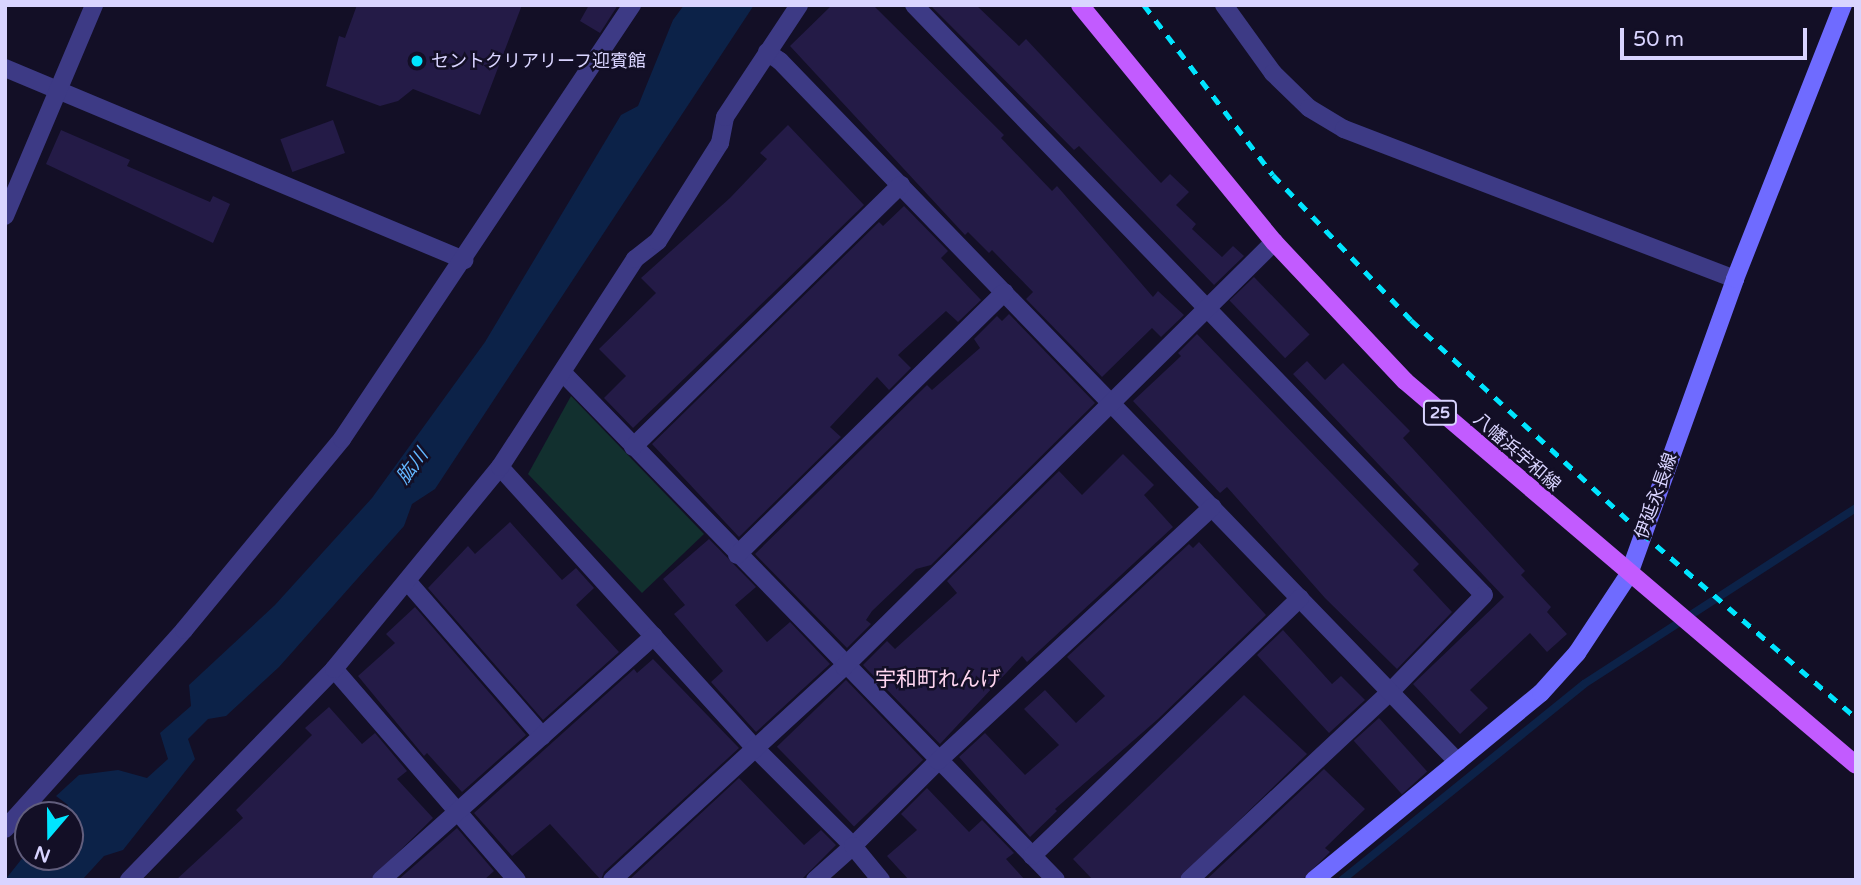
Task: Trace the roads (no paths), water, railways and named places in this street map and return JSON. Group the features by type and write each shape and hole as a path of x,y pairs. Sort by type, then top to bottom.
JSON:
{"main road":[{"name":"八幡浜宇和線","path":"1080,5 1274,242 1405,382 1856,765"},
{"name":"伊延永長線","path":"1314,880 1541,693 1577,653 1629,573 1735,279 1843,5"}],"street":[{"path":"5,216 94,5"},
{"path":"5,829 184,630 342,439 465,260 632,5"},
{"path":"128,880 334,669 500,467 635,259 658,241 720,143 725,117 799,5"},
{"path":"914,5 1485,594 1390,692 1189,880"},
{"path":"1224,5 1273,73 1309,108 1344,130 1735,279"},
{"path":"767,52 901,185 1458,762"},
{"path":"5,68 465,260"},
{"path":"633,447 901,185"},
{"path":"612,880 757,750 844,667 1274,242"},
{"path":"737,555 1005,292"},
{"path":"563,373 844,667 1056,880"},
{"path":"500,467 757,750 853,846 881,880"},
{"path":"815,880 853,846 937,761 1212,507"},
{"path":"407,580 542,737"},
{"path":"1032,856 1300,598"},
{"path":"380,880 654,636"},
{"path":"334,669 517,880"}],"water":[{"name":"肱川","path":"684,5 754,5 435,489 412,504 404,526 279,667 226,716 208,719 188,739 195,759 123,850 104,856 82,880 5,880 14,869 14,871 84,871 84,801 63,801 56,796 79,775 118,770 147,778 168,759 160,733 191,706 189,685 275,605 372,498 485,342 621,115 638,106 673,20"}],"waterway":[{"path":"1342,880 1584,684 1856,508"}],"railway":[{"path":"1144,5 1273,175 1411,320 1642,533 1856,718"}],"place":[{"name":"セントクリアリーフ迎賓館","path":"417,61"}],"district":[{"name":"宇和町れんげ","path":"938,680"}]}
